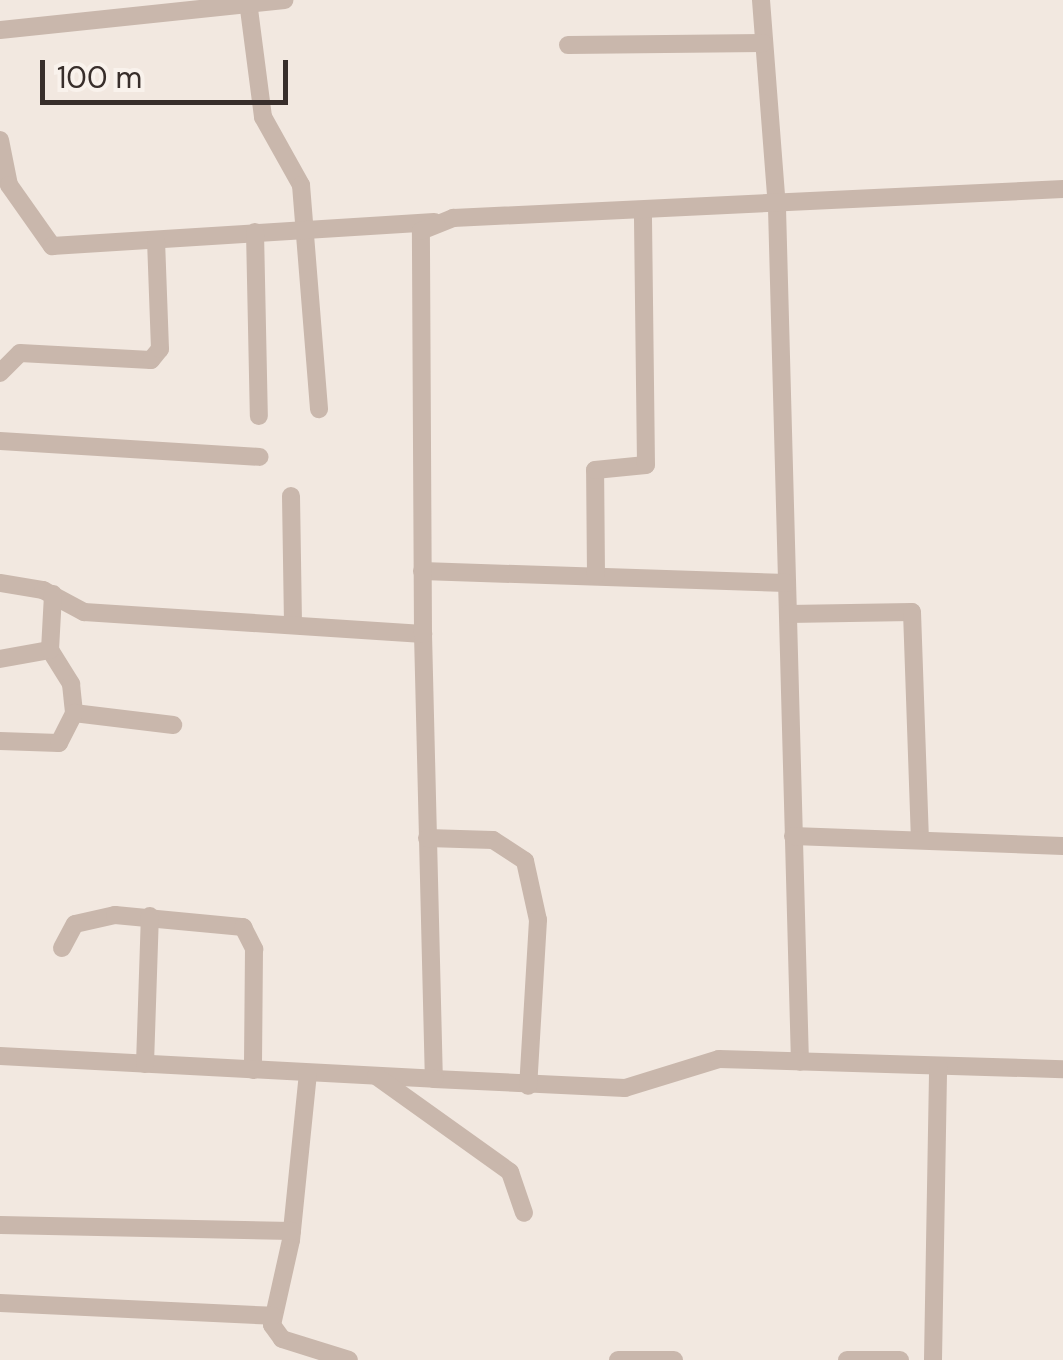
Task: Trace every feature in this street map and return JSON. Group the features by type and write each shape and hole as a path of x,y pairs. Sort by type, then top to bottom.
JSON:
{"street":[{"path":"0,30 182,8 248,9 284,0"},
{"path":"761,0 777,208 800,1062"},
{"path":"248,9 264,117 294,167 308,228 320,409"},
{"path":"568,45 763,44"},
{"path":"0,140 9,185 52,246 308,228 777,208 1063,189"},
{"path":"596,575 595,470 646,464 642,211"},
{"path":"434,1078 416,248 435,222"},
{"path":"254,232 259,416"},
{"path":"0,373 20,354 151,360 160,348 156,240"},
{"path":"0,441 260,458"},
{"path":"291,496 293,624"},
{"path":"422,571 787,583"},
{"path":"0,584 53,594 84,612 424,634"},
{"path":"0,741 59,743 74,713 71,684 50,650 53,594"},
{"path":"788,614 912,612 920,839"},
{"path":"0,659 50,650"},
{"path":"74,713 173,725"},
{"path":"793,836 1063,846"},
{"path":"427,838 493,840 525,862 538,920 528,1086"},
{"path":"145,1064 150,916"},
{"path":"62,948 82,920 150,916 248,931 253,1070"},
{"path":"0,1056 625,1088 694,1060 1063,1069"},
{"path":"933,1360 938,1066"},
{"path":"308,1073 292,1231 273,1316 282,1339 350,1360"},
{"path":"376,1076 510,1172 524,1213"},
{"path":"0,1224 292,1231"},
{"path":"0,1303 273,1316"},
{"path":"618,1360 674,1360"},
{"path":"846,1360 900,1360"}]}
